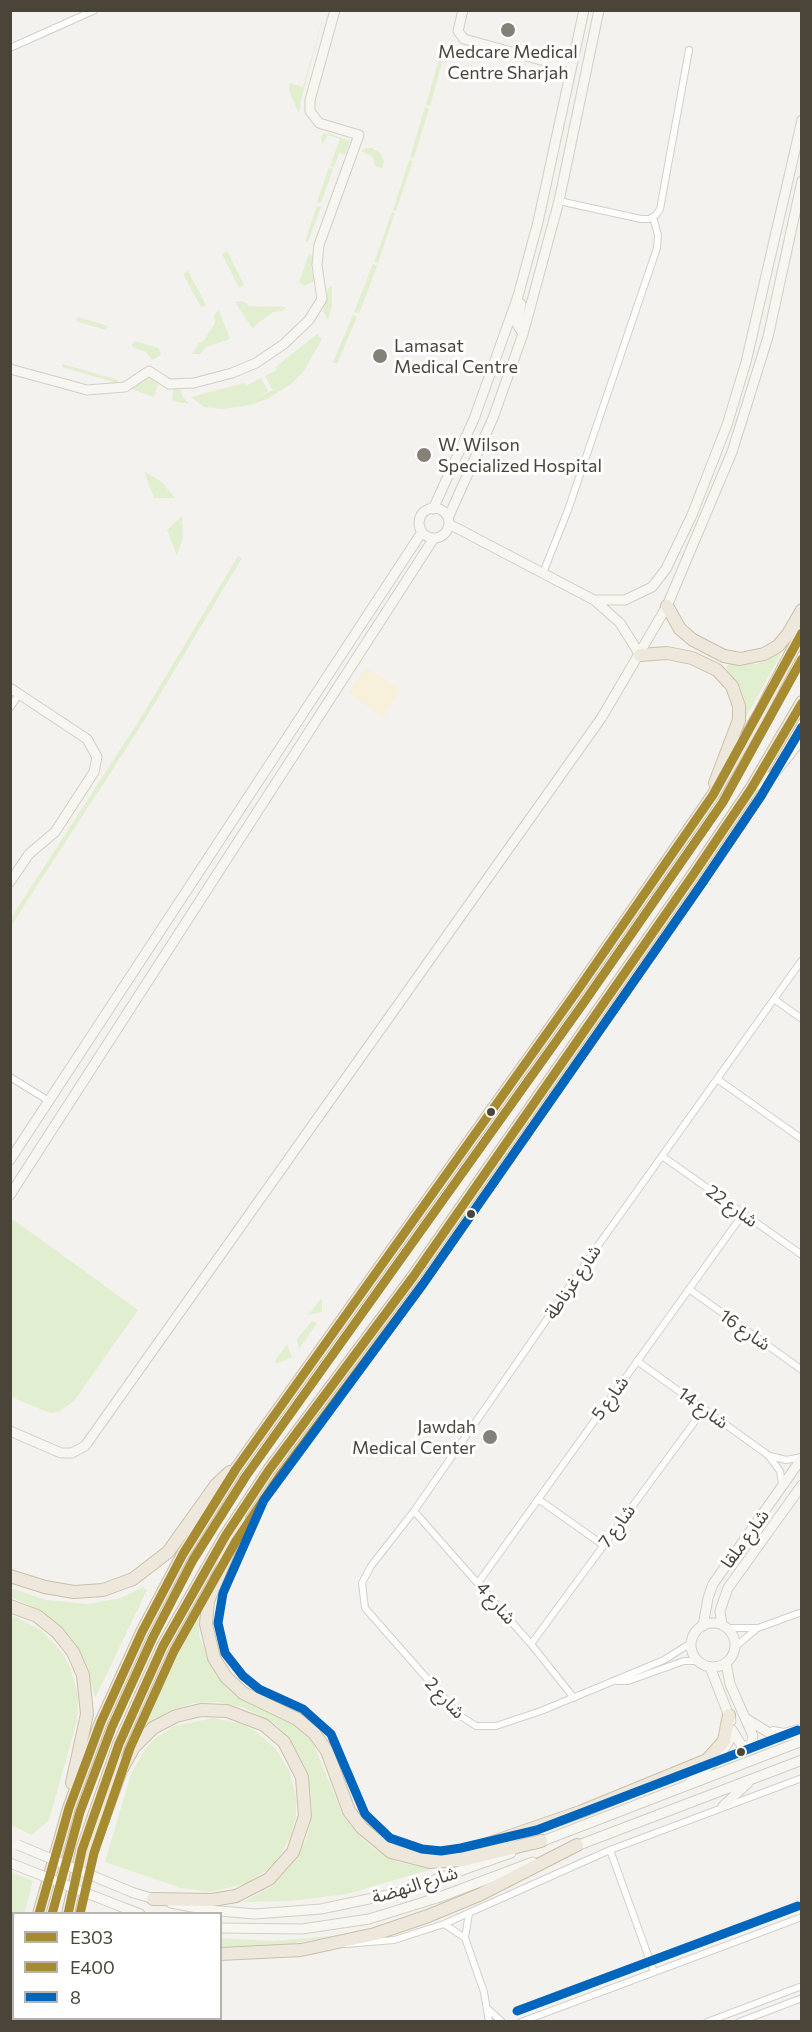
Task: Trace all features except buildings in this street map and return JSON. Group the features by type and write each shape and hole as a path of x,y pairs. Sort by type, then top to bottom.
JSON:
{"highway":[{"path":"668,606 675,621 693,640 724,656 740,659 764,654 778,646 788,634 801,610"},
{"path":"40,1912 69,1808 100,1722 147,1622 183,1554 236,1469 575,994 713,795 759,715 801,632"},
{"path":"640,655 667,653 692,658 723,675 735,692 739,706 738,727 720,764 713,795"},
{"path":"68,1912 93,1814 133,1710 181,1611 226,1535 413,1277 751,789 801,702"},
{"path":"10,1576 45,1587 74,1592 103,1590 133,1579 168,1552 216,1485 236,1469"},
{"path":"254,1494 211,1590 206,1624 210,1647 219,1668 243,1693 297,1719 314,1733 327,1751 349,1811 378,1844 409,1858 441,1863 541,1841"},
{"path":"10,1605 37,1616 57,1632 73,1652 83,1676 87,1714 75,1760 69,1808"},
{"path":"68,1912 91,1858 121,1770 143,1737 170,1718 201,1710 227,1711 264,1725 284,1742 291,1753 305,1790 304,1822 293,1852 269,1880 242,1894 212,1900 153,1899"},
{"path":"378,1844 430,1854 455,1854 532,1830 707,1761 724,1741 729,1715"},
{"path":"222,1954 301,1950 340,1944 459,1904 577,1845"}],"street":[{"path":"10,48 95,10"},
{"path":"10,369 87,390 125,387 149,371 169,384 194,383 220,377 256,363 284,344 309,320 322,299 317,265 319,245 359,135 319,123 310,111 310,100 335,10"},
{"path":"463,10 458,31 467,41 547,62 573,61"},
{"path":"10,1160 422,532 421,517 433,509 477,410 518,296 538,222 584,10"},
{"path":"10,1195 434,538 443,535 489,427 523,334 559,201 599,10"},
{"path":"559,201 641,219 653,217 660,209 689,50"},
{"path":"594,600 625,600 652,587 666,569 692,515 723,435 746,362 801,120"},
{"path":"10,1431 61,1453 77,1452 88,1442 577,754 640,655 668,606 720,482 754,385 783,271 801,181"},
{"path":"543,573 568,510 651,267 658,242 653,217"},
{"path":"518,296 521,303 517,327 523,334"},
{"path":"433,509 442,511 449,521 594,600 620,623 640,655"},
{"path":"422,532 434,538"},
{"path":"10,688 87,739 96,752 97,762 91,777 55,832 29,854 10,882"},
{"path":"10,708 20,694"},
{"path":"751,789 778,770 801,739"},
{"name":"شارع غرناطة","path":"365,1608 361,1592 365,1575 414,1511 801,960"},
{"path":"774,999 801,1019"},
{"path":"10,1077 49,1101"},
{"path":"717,1079 801,1139"},
{"name":"شارع 22","path":"662,1156 801,1255"},
{"name":"شارع 5","path":"478,1583 743,1214"},
{"name":"شارع 16","path":"689,1289 801,1370"},
{"name":"شارع 14","path":"637,1361 768,1455 780,1471 782,1486"},
{"name":"شارع 7","path":"531,1644 704,1409"},
{"path":"768,1455 786,1460 801,1458"},
{"name":"شارع ملقا","path":"703,1626 713,1584 801,1458"},
{"name":"شارع ملقا","path":"724,1627 720,1611 724,1595 801,1485"},
{"path":"538,1499 603,1545"},
{"path":"746,1564 749,1549 779,1508 779,1504 772,1502"},
{"name":"شارع 4","path":"414,1511 531,1644 573,1698"},
{"name":"شارع 2","path":"365,1608 467,1722 476,1726 496,1726 573,1698 670,1658 691,1643"},
{"path":"710,1667 729,1715 732,1730 742,1746 751,1746 753,1736 730,1684 726,1663 735,1647 758,1628 801,1612"},
{"path":"726,1663 710,1667 697,1661 691,1650 694,1634 703,1626 758,1628"},
{"path":"724,1627 734,1639 735,1647"},
{"name":"شارع 2","path":"617,1681 628,1681 684,1661 697,1661"},
{"path":"740,1707 768,1729 784,1732 801,1727"},
{"path":"745,1718 771,1734 790,1736 801,1732"},
{"path":"687,1785 724,1752 732,1730"},
{"name":"شارع النهضة","path":"14,1843 153,1899 231,1913 285,1913 321,1909 397,1893 541,1841 801,1741"},
{"name":"شارع النهضة","path":"222,1928 303,1929 369,1919 440,1897 801,1760"},
{"path":"340,1944 387,1942 444,1924 610,1850 801,1778"},
{"path":"723,1806 752,1780"},
{"path":"610,1850 654,1972"},
{"path":"10,1863 135,1912"},
{"path":"469,1913 465,1938 489,2010 489,2022"},
{"path":"520,2022 801,1917"},
{"path":"444,1924 465,1938"},
{"path":"707,2022 801,1986"},
{"path":"739,2022 801,1998"},
{"path":"489,2010 502,2022"}],"green space":[{"path":"325,11 299,114 290,93 289,83 303,87"},
{"path":"440,55 444,56 430,106 426,105"},
{"path":"425,107 429,109 414,158 410,157"},
{"path":"325,132 326,136 328,133 350,141 345,155 339,153 334,167 330,166 340,139 328,135 322,145 321,137"},
{"path":"365,148 372,148 380,153 384,161 382,168 375,166 373,157 361,151"},
{"path":"409,160 413,161 396,211 393,210"},
{"path":"329,167 333,169 321,203 317,202"},
{"path":"317,206 321,207 308,242 305,241"},
{"path":"392,212 395,213 378,263 374,262"},
{"path":"227,251 244,285 239,288 222,254"},
{"path":"309,254 314,256 311,269 315,280 305,286 299,282"},
{"path":"373,264 377,266 359,314 354,312"},
{"path":"188,271 206,305 201,307 183,274"},
{"path":"332,286 332,306 328,320 323,311 328,288"},
{"path":"243,301 249,306 286,307 282,311 273,312 252,328 235,302"},
{"path":"219,310 230,339 206,347 200,354 192,354 215,323 214,315"},
{"path":"353,315 357,317 337,364 333,362"},
{"path":"78,317 108,326 106,330 76,321"},
{"path":"317,334 322,339 304,371 291,384 267,399 250,405 222,409 204,407 191,397 244,383 246,386 261,378 268,391 256,398 278,388 272,389 265,376 277,370 276,367"},
{"path":"135,341 159,348 161,355 152,360 146,352 131,346"},
{"path":"62,364 118,380 117,383 62,367"},
{"path":"149,377 158,384 154,397 131,389"},
{"path":"180,388 189,404 172,401 173,389"},
{"path":"144,471 162,482 175,498 154,498"},
{"path":"182,516 183,537 177,556 167,530"},
{"path":"238,556 242,558 144,721 11,926 11,918 140,719"},
{"path":"781,652 745,719 745,702 741,689 726,669 729,663 757,664"},
{"path":"14,1220 138,1310 74,1401 58,1412 50,1413 11,1397 10,1223"},
{"path":"322,1299 322,1312 308,1315 320,1300"},
{"path":"312,1321 317,1323 299,1349 297,1339"},
{"path":"287,1344 292,1357 276,1364 275,1361"},
{"path":"143,1587 147,1590 95,1698 88,1668 70,1637 40,1610 11,1597 11,1588 46,1600 88,1604 121,1598"},
{"path":"198,1607 199,1636 216,1675 239,1697 292,1723 313,1742 341,1811 360,1837 371,1847 398,1862 432,1869 347,1894 291,1901 243,1902 271,1887 296,1860 307,1837 312,1816 311,1793 305,1767 289,1739 275,1724 245,1708 217,1702 194,1703 171,1710 140,1728"},
{"path":"10,1614 41,1630 62,1652 70,1667 78,1696 77,1721 49,1820 32,1835 11,1825"},
{"path":"213,1718 242,1724 255,1731 275,1748 289,1770 296,1796 296,1816 291,1835 281,1854 267,1870 247,1883 211,1892 181,1888 105,1862 131,1774 146,1748 154,1739 175,1726"},
{"path":"11,1872 33,1881 24,1912 12,1912 11,1979"},
{"path":"341,1935 283,1945 222,1947 222,1938 274,1941"}],"sand":[{"path":"366,667 401,690 383,717 348,693"}],"transit line":[{"name":"E303","path":"40,1912 69,1808 101,1722 142,1632 183,1554 236,1469 575,994 713,795 802,633"},
{"name":"E400","path":"53,1912 80,1812 112,1727 153,1637 193,1560 246,1476 585,1001 723,802 802,659"},
{"name":"E303","path":"68,1912 82,1850 119,1744 163,1646 226,1535 269,1470 413,1277 693,875 751,789 802,703"},
{"name":"E400","path":"80,1912 94,1853 130,1748 174,1651 236,1541 279,1477 423,1284 703,882 761,796 802,727"},
{"name":"8","path":"798,1730 537,1830 461,1848 441,1851 422,1849 390,1838 365,1814 331,1734 303,1709 259,1689 243,1676 225,1653 218,1623 223,1593 264,1500 423,1284 703,882 761,796 802,727"},
{"name":"8","path":"517,2011 798,1906"}],"place":[{"name":"Medcare Medical Centre Sharjah","path":"508,30"},
{"name":"Lamasat Medical Centre","path":"380,356"},
{"name":"W. Wilson Specialized Hospital","path":"424,455"},
{"name":"Jawdah Medical Center","path":"490,1437"}]}
